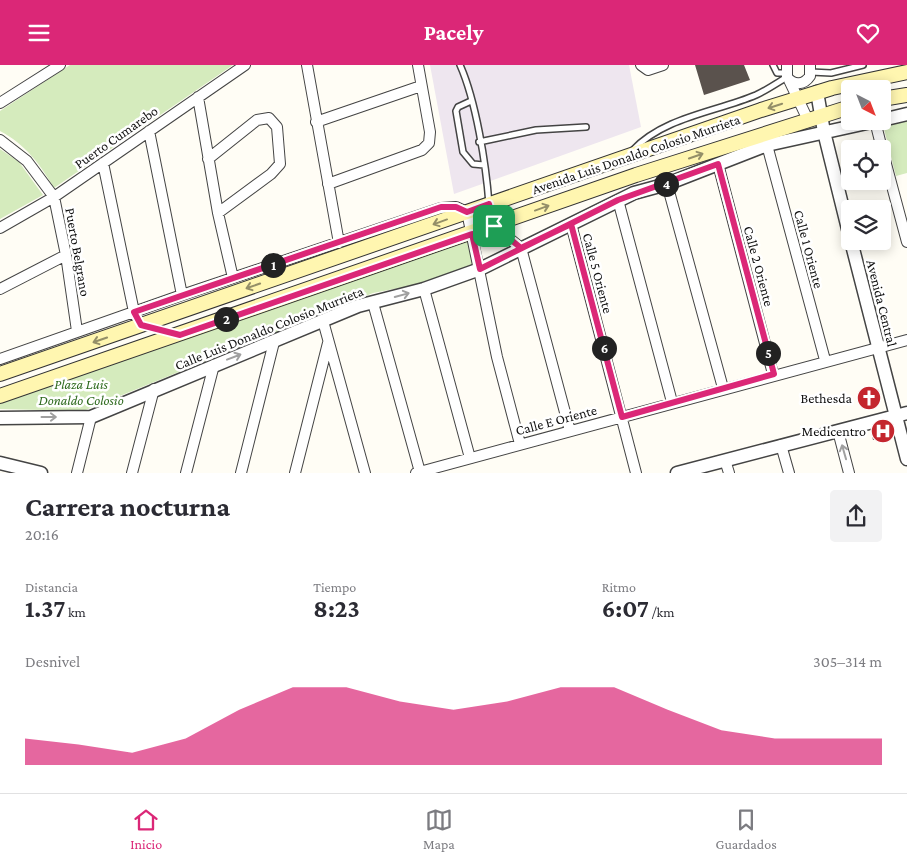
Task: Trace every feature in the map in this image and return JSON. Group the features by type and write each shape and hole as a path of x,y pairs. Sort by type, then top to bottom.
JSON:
{"main road":[{"name":"Avenida Luis Donaldo Colosio Murrieta","path":"0,373 146,325 182,310 818,92 907,72"},
{"path":"891,98 907,95"},
{"name":"Avenida Luis Donaldo Colosio Murrieta","path":"0,396 184,334 628,178 841,110"},
{"path":"182,310 176,317 173,325 184,334"},
{"path":"146,325 184,334"},
{"path":"146,325 154,337 148,346"}],"street":[{"path":"0,103 60,65"},
{"name":"Puerto Cumarebo","path":"0,228 54,197 245,65"},
{"path":"307,65 339,243"},
{"path":"328,184 422,150 430,143 430,132 418,65"},
{"path":"643,67 648,70 663,65"},
{"path":"787,74 796,83 803,83 811,71"},
{"path":"811,71 818,92 824,132 841,201"},
{"path":"787,74 808,120"},
{"path":"316,122 421,86"},
{"path":"198,97 218,213 233,279"},
{"path":"891,118 907,114"},
{"path":"208,159 257,119 269,118 275,123 281,155 277,169 218,213"},
{"name":"Calle Luis Donaldo Colosio Murrieta","path":"0,418 91,417 154,389 274,342 358,306 424,289 480,269 618,200 667,184 767,145 841,128"},
{"path":"149,131 182,295"},
{"name":"Puerto Belgrano","path":"0,141 21,155 54,197 66,255 77,331"},
{"name":"Calle 1 Oriente","path":"767,145 825,360"},
{"path":"103,163 134,312 146,325"},
{"name":"Calle 2 Oriente","path":"718,164 774,374"},
{"path":"891,182 907,242"},
{"path":"667,184 723,388"},
{"path":"618,200 672,402"},
{"path":"489,204 494,226 521,248 570,431"},
{"path":"0,359 441,207 456,207 467,212 497,357 520,444"},
{"name":"Calle 5 Oriente","path":"571,224 636,473"},
{"name":"Avenida Central","path":"853,250 878,348 902,415 907,459"},
{"path":"0,289 66,255"},
{"path":"424,289 470,457"},
{"path":"373,303 418,472"},
{"path":"323,321 366,473"},
{"name":"Calle E Oriente","path":"418,472 907,339"},
{"path":"295,473 329,341"},
{"path":"241,473 274,342"},
{"path":"186,473 214,365"},
{"path":"132,473 154,389"},
{"path":"677,473 902,415"},
{"path":"77,473 91,417"},
{"path":"838,431 849,473"},
{"path":"781,445 788,473"},
{"path":"725,460 729,473"},
{"path":"0,463 40,473"}],"lane":[{"path":"460,65 471,101 484,165 489,204"},
{"path":"772,65 777,73 787,74"},
{"path":"811,71 831,73 864,65"},
{"path":"626,158 642,141 660,130 757,94 787,74"},
{"path":"471,101 458,107 456,111 463,152 473,164 484,165"},
{"path":"479,142 536,130 586,127"}],"shaded area":[{"path":"430,65 629,65 641,127 454,194"}],"green space":[{"path":"70,65 233,65 54,188 31,155 17,142 0,131 0,111"},
{"path":"907,120 907,173 896,176 891,156 891,140 887,140 884,130 891,130 891,123"},
{"path":"0,149 19,162 43,195 0,219"},
{"name":"Plaza Luis Donaldo Colosio","path":"468,241 478,264 425,283 373,293 83,411 0,409 0,400"}],"building":[{"path":"695,65 744,65 750,80 704,95"},
{"name":"Bethesda","path":"878,389 881,401 862,406 858,395"},
{"name":"Medicentro","path":"890,426 892,435 873,440 871,431"}],"place":[{"name":"Bethesda","path":"869,398"},
{"name":"Medicentro","path":"883,431"}],"route":[{"path":"494,226 489,204 467,212 456,207 441,207 134,312 141,325 180,335 472,234 480,269 521,248 618,200 634,193 667,184 718,164 774,374 622,417 571,224 521,248 494,226"}]}
